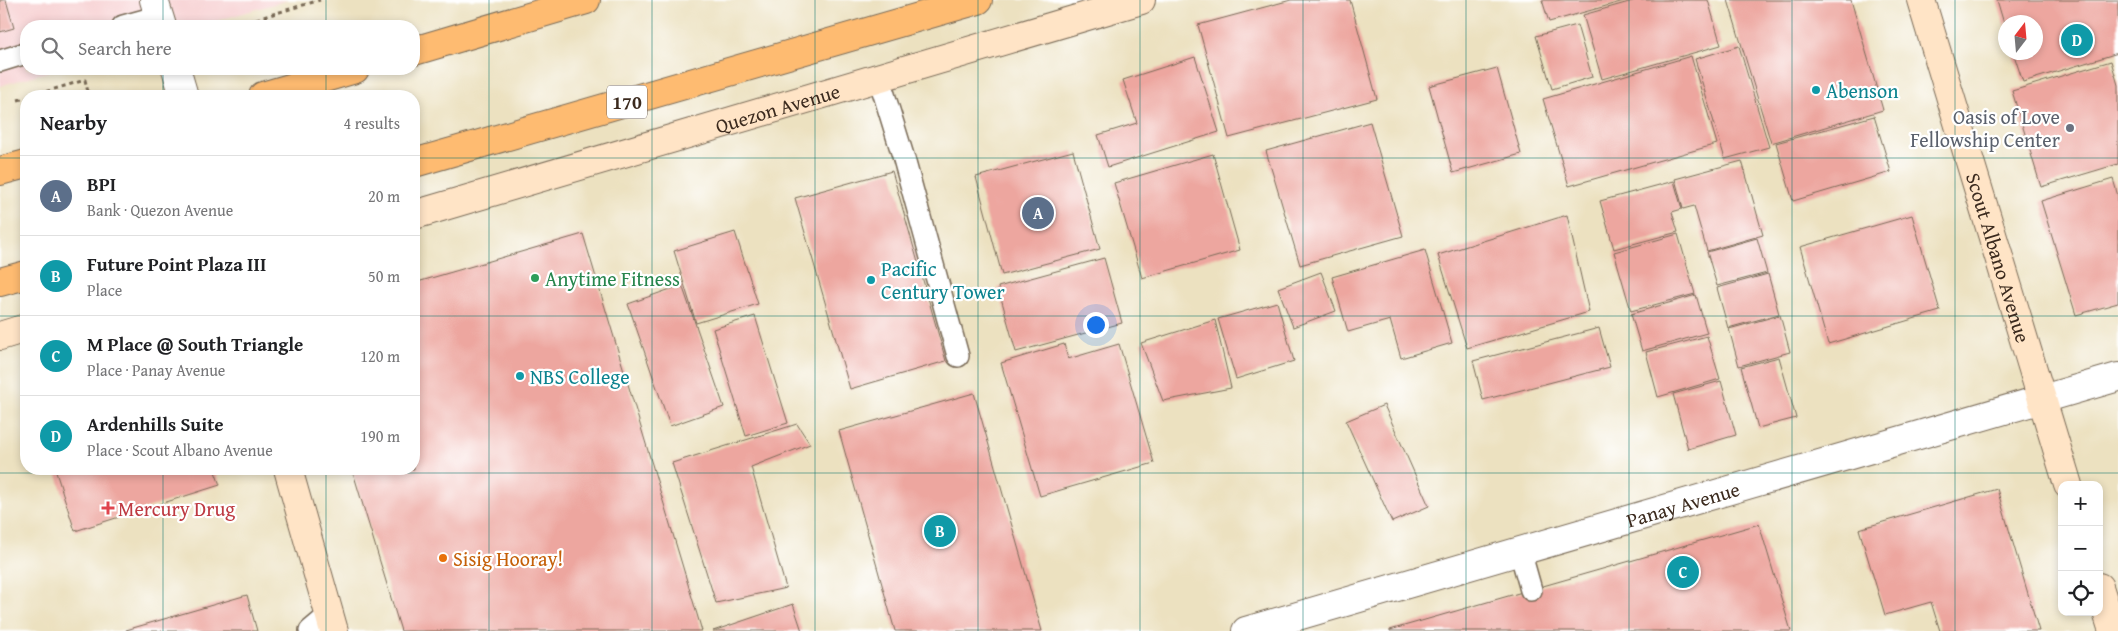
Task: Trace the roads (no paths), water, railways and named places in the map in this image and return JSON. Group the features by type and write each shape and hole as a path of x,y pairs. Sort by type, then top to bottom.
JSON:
{"main road":[{"path":"420,49 586,0"},
{"name":"170","path":"420,161 978,0"},
{"path":"283,90 335,75"},
{"path":"0,171 20,166"},
{"path":"0,282 20,277"}],"street":[{"name":"Quezon Avenue","path":"420,213 1141,0"},
{"name":"Scout Albano Avenue","path":"1921,0 2067,481"},
{"path":"178,75 182,90"},
{"path":"0,336 20,330"},
{"name":"Panay Avenue","path":"1246,631 2118,377"},
{"path":"289,475 324,626"},
{"path":"2103,601 2112,631"}],"lane":[{"path":"141,20 159,14"},
{"path":"0,60 20,55"},
{"path":"879,78 904,159 958,356"},
{"path":"1520,551 1531,590"}],"place":[{"name":"Ardenhills Suite","path":"2077,40"},
{"name":"Abenson","path":"1816,90"},
{"name":"Oasis of Love Fellowship Center","path":"2070,128"},
{"name":"BPI","path":"1038,213"},
{"name":"Anytime Fitness","path":"535,278"},
{"name":"Pacific Century Tower","path":"871,280"},
{"name":"NBS College","path":"520,376"},
{"name":"Mercury Drug","path":"108,508"},
{"name":"Future Point Plaza III","path":"940,531"},
{"name":"Sisig Hooray!","path":"443,558"},
{"name":"M Place @ South Triangle","path":"1683,572"}]}
